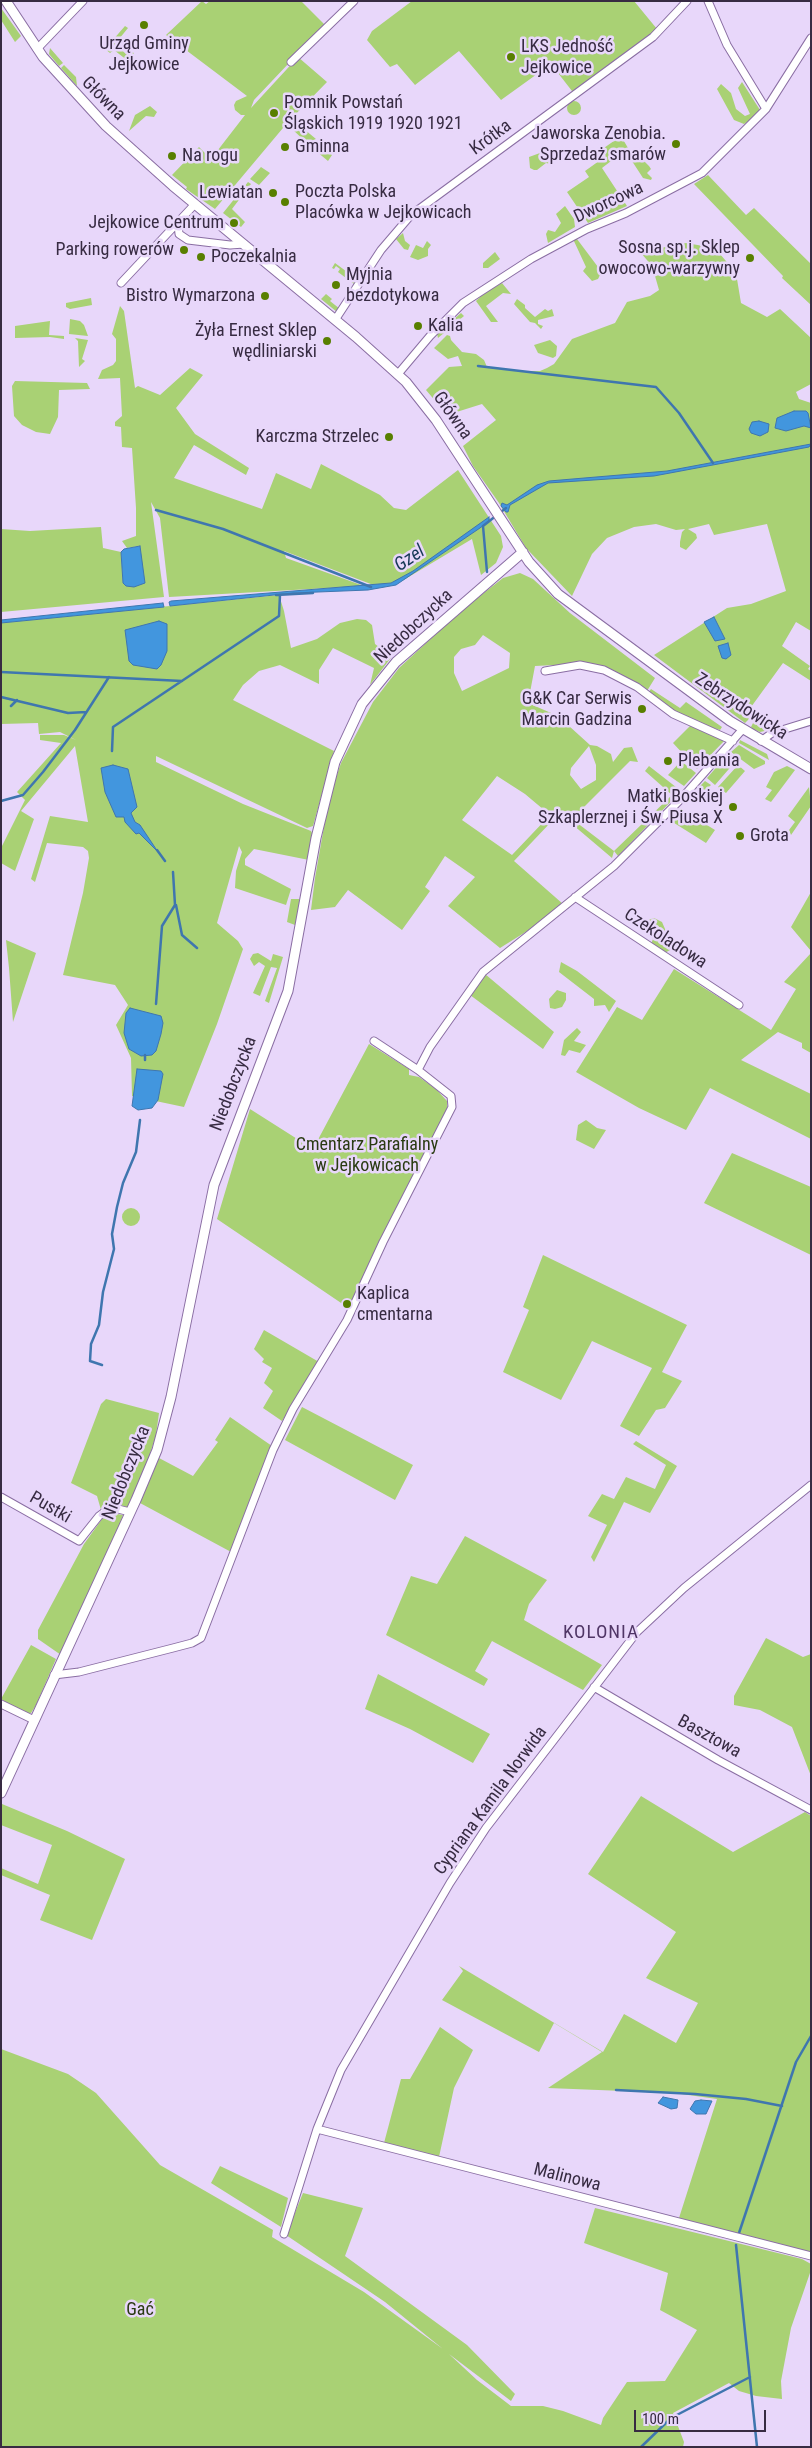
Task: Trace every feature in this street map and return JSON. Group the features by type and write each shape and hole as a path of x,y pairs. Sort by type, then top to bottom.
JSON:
{"street":[{"name":"Główna","path":"6,1 36,49 66,85 106,126 195,204 398,374 424,404 542,578 558,594 656,668"},
{"path":"36,49 83,1"},
{"path":"290,62 354,1"},
{"name":"Krótka","path":"335,320 381,250 411,215 653,37 687,1"},
{"path":"708,1 727,45 766,109"},
{"name":"Dworcowa","path":"398,374 430,336 463,303 531,259 587,229 626,213 702,173 766,109 811,38"},
{"path":"121,283 195,204"},
{"path":"178,224 180,234 188,240 230,245 244,244"},
{"name":"Niedobczycka","path":"1,1793 157,1450 171,1397 214,1185 288,991 316,838 335,762 362,704 396,662 523,552"},
{"path":"545,671 580,665 604,670 637,687 673,714 733,741"},
{"name":"Zebrzydowicka","path":"656,668 742,730 811,769"},
{"path":"761,741 772,733 811,721"},
{"path":"418,1070 430,1047 483,972 614,866 675,806 742,730"},
{"name":"Czekoladowa","path":"575,897 739,1005"},
{"path":"53,1678 174,1648 192,1643 201,1638 273,1450 293,1409 348,1320 383,1242 452,1107 451,1096 418,1070 374,1041"},
{"name":"Cypriana Kamila Norwida","path":"284,2234 317,2129 349,2055 450,1883 486,1828 637,1632 684,1588 811,1485"},
{"name":"Pustki","path":"1,1497 79,1541 99,1516 107,1510 114,1508 130,1512"},
{"name":"Basztowa","path":"594,1687 718,1760 811,1810"},
{"path":"1,1704 34,1720"},
{"name":"Malinowa","path":"317,2129 811,2256"}],"green space":[{"path":"202,1 206,4 210,1 301,1 325,25 254,100 251,108 298,57 327,82 288,122 215,209 186,189 187,187 172,175 199,147 211,159 245,115 241,115 235,110 234,105 236,101 247,96 166,35"},
{"name":"LKS Jedność Jejkowice","path":"412,1 634,1 657,29 572,94 572,91 551,64 501,100 459,51 415,85 397,64 390,67 367,40 372,31"},
{"path":"1,8 21,36 15,42 1,20"},
{"path":"125,26 128,28 115,44 126,54 134,53 128,61 114,50 110,53 105,49"},
{"path":"50,48 63,63 59,66 49,54"},
{"path":"64,65 76,77 77,86 61,68"},
{"path":"742,82 760,110 744,124 734,120 717,89 721,84 731,93 736,109 745,116 750,114 738,88"},
{"path":"571,101 577,101 581,108 577,115 571,115 567,111 567,105"},
{"path":"150,106 157,112 154,117 146,116 129,131 135,115"},
{"path":"297,127 304,129 316,139 308,144 292,129"},
{"path":"621,136 628,148 602,168 627,206 588,223 567,192 589,177 585,171 606,156 601,150"},
{"path":"317,141 332,155 328,161 310,146"},
{"path":"540,153 551,158 551,164 546,163 537,170 530,168 529,157"},
{"path":"632,157 635,162 644,161 649,166 651,169 647,173 652,178 651,180 643,178 630,158"},
{"path":"261,167 270,173 259,185 250,179"},
{"path":"708,175 746,215 754,208 811,264 811,305 782,278 783,276 694,184"},
{"path":"248,182 251,184 232,209 245,222 241,227 223,213"},
{"path":"565,206 574,219 575,227 548,243 546,234 548,230 555,232 561,223 556,214"},
{"path":"403,233 405,241 410,245 408,250 404,249 396,239"},
{"path":"573,239 577,239 598,267 601,273 598,279 592,281 583,271 586,267"},
{"path":"427,241 431,245 428,249 428,256 418,260 410,257 416,245 423,248"},
{"path":"686,243 715,248 736,273 741,303 767,317 780,309 811,338 811,384 796,392 799,399 811,403 811,631 796,622 782,646 810,666 808,669 811,671 811,681 783,663 746,714 749,719 745,723 654,655 727,608 751,604 786,591 767,524 714,535 709,524 688,529 696,534 697,538 686,550 680,547 682,532 685,529 676,530 656,524 634,527 607,538 592,554 572,596 526,548 499,503 473,466 463,446 496,420 482,404 447,415 426,390 449,367 462,366 458,356 448,359 434,348 447,335 450,336 451,340 462,352 476,354 484,360 487,367 523,371 540,371 547,368 554,364 572,339 615,323 627,302 650,296 659,290 655,276 660,275 640,252"},
{"path":"495,252 500,259 488,268 483,268 483,263"},
{"path":"335,263 358,280 348,297 347,294 354,284 338,272 340,269 336,266 334,269 332,268"},
{"path":"502,283 511,294 503,293 486,306 498,322 491,322 476,301 484,293"},
{"path":"326,294 332,299 330,301 340,309 337,312 321,299"},
{"path":"91,298 92,305 70,309 66,307 66,303"},
{"path":"517,299 535,317 545,309 548,311 552,309 554,316 538,320 538,324 543,326 541,329 535,323 530,322 514,304"},
{"path":"120,306 124,311 135,388 138,386 160,395 190,368 203,375 176,408 195,434 249,468 246,475 194,445 174,478 262,509 276,473 311,489 321,464 380,495 394,508 406,510 458,470 501,536 503,547 496,563 481,575 472,539 402,581 376,586 284,551 286,558 364,586 169,597 160,518 151,502 164,597 1,612 1,529 30,531 101,527 103,548 121,552 123,583 140,546 127,548 122,541 136,536 136,508 132,448 122,447 121,427 115,426 115,422 122,416 120,378 98,379 102,370 113,365 116,361 116,339 112,334"},
{"path":"461,313 464,316 438,338 437,334"},
{"path":"70,319 80,321 84,325 88,336 69,334"},
{"path":"50,321 49,335 64,336 64,339 50,337 15,338 15,326"},
{"path":"75,338 88,340 82,359 85,361 79,367 78,341"},
{"path":"550,340 557,346 556,356 553,358 538,353 534,345"},
{"path":"15,381 87,383 90,389 59,390 58,417 50,434 36,432 22,425 14,416 12,386"},
{"path":"520,573 533,579 570,613 655,678 647,691 632,682 575,664 535,666 528,703 558,716 590,745 597,746 611,754 613,762 624,748 632,747 638,762 630,761 572,819 614,851 612,858 566,819 550,817 552,821 514,861 563,904 540,923 500,948 448,906 475,877 445,856 425,887 430,891 402,930 348,890 335,907 311,910 329,798 341,763 373,702 399,668 462,610 503,578","holes":["483,635 510,653 509,668 462,691 454,673 454,657 461,649 475,645","589,746 596,765 596,780 581,789 570,775 571,768","497,776 525,794 550,815 512,855 462,820"]},
{"path":"279,595 291,648 317,639 340,623 357,619 366,620 372,625 375,644 387,653 400,646 370,685 374,668 333,648 319,670 319,684 280,665 259,671 243,685 233,700 334,751 313,826 307,828 156,756 156,762 243,804 312,833 309,860 254,849 245,859 245,865 291,889 286,905 235,888 236,871 242,852 239,846 217,923 238,941 243,949 217,1024 184,1107 132,1096 131,1058 116,1025 128,1005 115,985 63,975 83,893 89,858 88,851 83,847 47,843 35,882 31,879 50,816 88,822 75,746 21,811 34,819 15,871 1,863 1,848 25,800 17,792 61,743 40,740 40,735 64,735 76,740 60,732 39,734 38,723 1,724 1,623"},
{"path":"651,689 680,708 686,702 722,727 720,730 710,727 673,712 648,693"},
{"path":"754,721 767,724 769,730 760,732 753,729 751,727"},
{"path":"692,724 726,739 697,769 673,743"},
{"path":"740,740 767,754 769,760 739,743"},
{"path":"739,745 765,761 765,764 754,769 731,752"},
{"path":"727,755 735,762 715,785 707,778"},
{"path":"681,761 696,773 684,786 668,775"},
{"path":"738,765 745,771 726,793 718,787"},
{"path":"649,766 681,791 618,856 614,851 672,795 645,771"},
{"path":"787,766 795,770 771,802 765,799 772,790 766,787 774,772"},
{"path":"705,781 711,785 702,794 697,792 698,788"},
{"path":"809,787 811,806 791,835 789,830 795,822 788,816"},
{"path":"681,809 715,830 706,843 671,821"},
{"path":"811,892 811,951 791,927"},
{"path":"291,899 299,899 300,903 298,923 295,925 287,922"},
{"path":"654,918 662,922 671,943 670,950 663,954 651,944 653,939 643,927 646,921"},
{"path":"6,940 36,953 13,1022 9,968"},
{"path":"258,953 271,961 273,954 283,957 269,1003 265,1001 277,968 271,967 260,996 253,993 265,966 259,962 254,966 250,959 253,954"},
{"path":"811,953 811,1053 802,1048 802,1043 778,1032 741,1060 811,1094 811,1139 710,1088 686,1130 639,1108 576,1072 617,1007 642,1020 674,969 771,1030 796,989 784,982"},
{"path":"561,962 577,971 616,1001 609,1012 605,1005 594,1006 594,999 559,972"},
{"path":"485,974 554,1032 543,1049 470,995"},
{"path":"557,990 566,993 566,1000 562,1007 550,1008 549,999"},
{"path":"577,1028 581,1032 574,1041 586,1045 580,1053 569,1050 565,1056 561,1055 564,1040"},
{"name":"Cmentarz Parafialny w Jejkowicach","path":"369,1044 409,1069 409,1075 419,1077 436,1089 447,1101 447,1111 373,1256 350,1309 217,1219 250,1109 313,1149"},
{"path":"586,1120 597,1128 606,1130 594,1149 576,1140 578,1125"},
{"path":"732,1153 811,1187 811,1255 704,1203"},
{"path":"131,1208 137,1211 140,1217 137,1223 131,1226 125,1223 122,1217 125,1211"},
{"path":"543,1255 687,1325 662,1372 682,1381 665,1408 656,1410 639,1436 620,1426 652,1368 592,1341 561,1400 503,1372 529,1310 523,1307"},
{"path":"264,1330 319,1362 282,1421 263,1408 273,1391 264,1383 272,1368 262,1362 264,1359 254,1349"},
{"path":"106,1399 159,1413 156,1435 141,1482 129,1508 118,1504 101,1510 97,1496 71,1483 101,1404"},
{"path":"302,1407 413,1465 395,1500 285,1440"},
{"path":"230,1417 272,1446 233,1553 140,1503 159,1458 193,1476 218,1442 215,1440"},
{"path":"636,1441 677,1466 650,1513 624,1502 594,1562 591,1557 607,1525 588,1516 602,1494 614,1499 626,1477 655,1489 666,1465 633,1444"},
{"path":"112,1513 123,1515 116,1536 61,1655 38,1639 38,1630 84,1544 102,1519"},
{"path":"465,1536 547,1580 529,1604 524,1620 602,1665 583,1690 492,1641 475,1671 488,1679 484,1686 386,1635 411,1576 437,1584"},
{"path":"766,1638 803,1657 811,1654 811,1776 792,1727 760,1710 734,1705 734,1696"},
{"path":"31,1645 56,1659 36,1705 31,1713 24,1713 1,1699"},
{"path":"378,1674 490,1734 473,1763 410,1729 365,1709"},
{"path":"641,1796 733,1852 805,1812 811,1816 811,2252 679,2218 717,2099 674,2093 548,2088 602,2052 554,2023 539,2052 442,2000 463,1971 459,1966 603,2052 624,2014 676,2043 698,2003 646,1978 676,1932 588,1874"},
{"path":"2,1804 67,1831 125,1859 92,1940 40,1920 50,1895 1,1875 1,1868 38,1884 52,1845 1,1825"},
{"path":"440,2027 473,2050 454,2088 439,2157 384,2143 401,2079 410,2079"},
{"name":"Gać","path":"1,2049 68,2074 96,2093 160,2165 273,2230 272,2237 364,2292 443,2349 385,2302 286,2235 303,2193 363,2208 345,2256 467,2345 515,2394 511,2401 449,2354 477,2380 511,2406 543,2406 601,2425 603,2418 627,2382 665,2381 697,2330 660,2310 668,2273 584,2243 595,2208 802,2259 811,2264 811,2270 791,2328 781,2381 782,2399 756,2396 739,2391 729,2383 673,2413 684,2442 683,2447 1,2447"},
{"path":"220,2166 288,2198 281,2227 211,2183"}],"water":[{"path":"794,411 806,411 808,413 811,428 804,426 786,431 775,428 777,418"},
{"path":"759,421 769,424 768,432 760,436 751,433 749,429 752,422"},
{"path":"811,444 809,447 654,476 548,483 510,505 508,512 501,506 502,503 507,505 537,485 549,481 667,471"},
{"path":"489,517 489,521 480,528 396,585 368,590 293,593 170,606 169,602 171,601 391,583 413,571"},
{"path":"140,546 145,583 134,587 126,586 123,583 121,552 124,549"},
{"path":"163,603 164,607 1,623 1,620"},
{"path":"714,617 725,639 715,641 704,622"},
{"path":"159,621 167,624 167,651 161,665 157,669 133,665 129,661 125,630"},
{"path":"728,643 731,655 726,659 722,658 718,646"},
{"path":"113,765 128,769 137,807 131,813 135,822 140,825 158,852 139,833 136,834 125,822 124,817 116,817 105,792 101,768"},
{"path":"130,1008 161,1016 163,1023 161,1034 156,1051 152,1055 141,1056 129,1049 124,1033 126,1013"},
{"path":"137,1069 161,1071 163,1074 158,1100 152,1108 138,1110 132,1106"},
{"path":"663,2097 678,2100 677,2108 671,2109 658,2103"},
{"path":"695,2101 712,2101 706,2114 696,2114 690,2109"}],"waterway":[{"path":"478,366 656,387 679,413 713,463"},
{"name":"Gzel","path":"483,526 506,508"},
{"path":"156,510 223,529 371,587"},
{"path":"483,526 487,572"},
{"name":"Gzel","path":"276,595 313,593"},
{"path":"112,751 113,727 279,616 280,595"},
{"path":"1,672 182,681"},
{"path":"1,801 23,795 75,730 109,677"},
{"path":"1,697 68,713 86,712"},
{"path":"11,706 17,700"},
{"path":"157,850 165,861"},
{"path":"156,1004 162,926 175,905 173,872"},
{"path":"176,905 182,935 197,948"},
{"path":"145,1055 145,1060"},
{"path":"102,1365 90,1361 91,1344 99,1325 103,1292 114,1249 112,1234 117,1207 123,1183 136,1152 140,1120"},
{"path":"739,2233 796,2062 811,2036"},
{"path":"616,2090 695,2094 746,2099 782,2106"},
{"path":"736,2245 757,2447"},
{"path":"641,2447 671,2418 750,2377"}],"place":[{"name":"Urząd Gminy Jejkowice","path":"144,25"},
{"name":"LKS Jedność Jejkowice","path":"511,57"},
{"name":"Pomnik Powstań Śląskich 1919 1920 1921","path":"274,113"},
{"name":"Jaworska Zenobia. Sprzedaż smarów","path":"676,144"},
{"name":"Gminna","path":"285,147"},
{"name":"Na rogu","path":"172,156"},
{"name":"Lewiatan","path":"273,193"},
{"name":"Poczta Polska Placówka w Jejkowicach","path":"285,202"},
{"name":"Jejkowice Centrum","path":"234,223"},
{"name":"Parking rowerów","path":"184,250"},
{"name":"Poczekalnia","path":"201,257"},
{"name":"Sosna sp.j. Sklep owocowo-warzywny","path":"750,258"},
{"name":"Myjnia bezdotykowa","path":"336,285"},
{"name":"Bistro Wymarzona","path":"265,296"},
{"name":"Kalia","path":"418,326"},
{"name":"Żyła Ernest Sklep wędliniarski","path":"327,341"},
{"name":"Karczma Strzelec","path":"389,437"},
{"name":"G&K Car Serwis Marcin Gadzina","path":"642,709"},
{"name":"Plebania","path":"668,761"},
{"name":"Matki Boskiej Szkaplerznej i Św. Piusa X","path":"733,807"},
{"name":"Grota","path":"740,836"},
{"name":"Kaplica cmentarna","path":"347,1304"}],"district":[{"name":"KOLONIA","path":"601,1633"}]}
